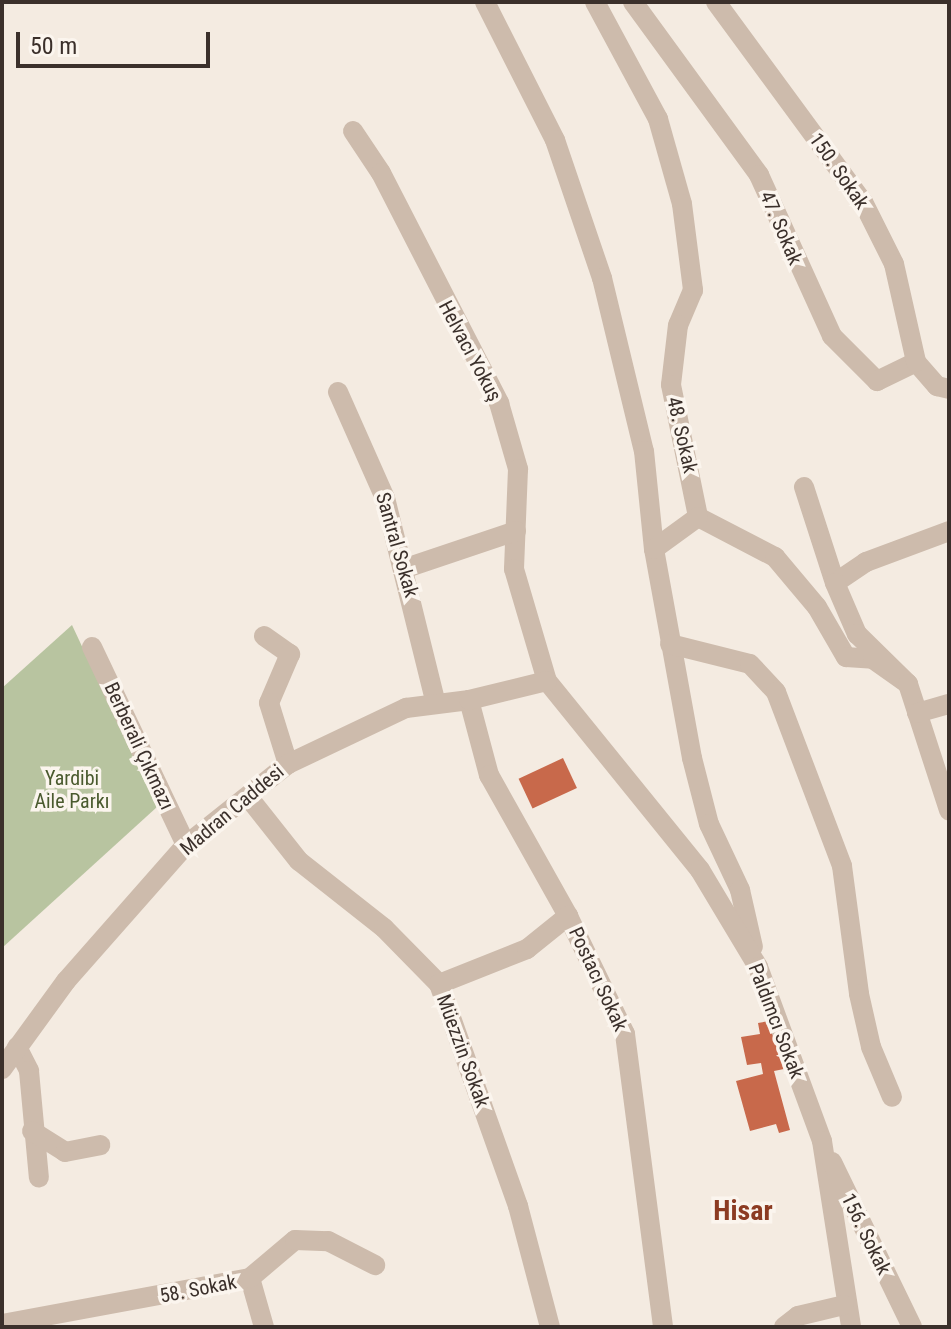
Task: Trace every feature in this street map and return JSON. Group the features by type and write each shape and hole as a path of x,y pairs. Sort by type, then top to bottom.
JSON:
{"street":[{"path":"485,2 555,140 602,278 644,451 654,549 670,644 709,824 740,890 758,967"},
{"name":"48. Sokak","path":"595,2 658,119 682,204 693,290 678,325 671,385 698,517"},
{"name":"47. Sokak","path":"633,2 759,175 832,336 877,381 916,362"},
{"name":"150. Sokak","path":"716,2 863,202 894,264 916,362"},
{"name":"Helvacı Yokuş","path":"353,131 381,173 499,403 518,469 514,569 547,681"},
{"path":"916,362 937,386 949,389"},
{"name":"Santral Sokak","path":"338,392 363,440 406,568 436,704"},
{"path":"804,487 835,583 857,634 908,684 949,810"},
{"path":"654,549 698,517 775,557 817,607 846,657 873,659 908,684"},
{"path":"406,568 516,531"},
{"path":"835,583 866,562 949,531"},
{"path":"264,636 290,654 269,703 288,764"},
{"path":"670,644 750,664 776,692 842,866 859,994 871,1047 892,1097"},
{"name":"Berberali Çıkmazı","path":"92,647 186,845"},
{"name":"Madran Caddesi","path":"2,1069 66,981 186,845 288,764 406,708 469,700 547,681"},
{"name":"Paldımcı Sokak","path":"547,681 700,870 758,967 822,1141 844,1305 851,1327"},
{"name":"Postacı Sokak","path":"469,700 489,775 568,916 625,1034 663,1327"},
{"path":"917,713 949,704"},
{"name":"Müezzin Sokak","path":"249,798 299,861 384,928 439,984 518,1206 550,1327"},
{"path":"439,984 527,949 568,916"},
{"path":"17,1047 29,1071 32,1131 39,1178"},
{"path":"32,1131 65,1152 100,1145"},
{"name":"156. Sokak","path":"822,1141 912,1327"},
{"name":"58. Sokak","path":"2,1324 57,1322 250,1278 295,1240 328,1241 375,1265"},
{"path":"250,1278 264,1327"},
{"path":"784,1327 798,1316 844,1305"}],"green space":[{"name":"Yardibi Aile Parkı","path":"72,625 157,807 2,948 2,688"}],"building":[{"path":"563,758 577,788 533,809 519,779"},
{"path":"774,1020 784,1069 774,1071 790,1130 779,1133 776,1124 750,1131 736,1081 763,1074 761,1063 747,1065 741,1037 760,1034 758,1023"}],"district":[{"name":"Hisar","path":"743,1211"}]}
